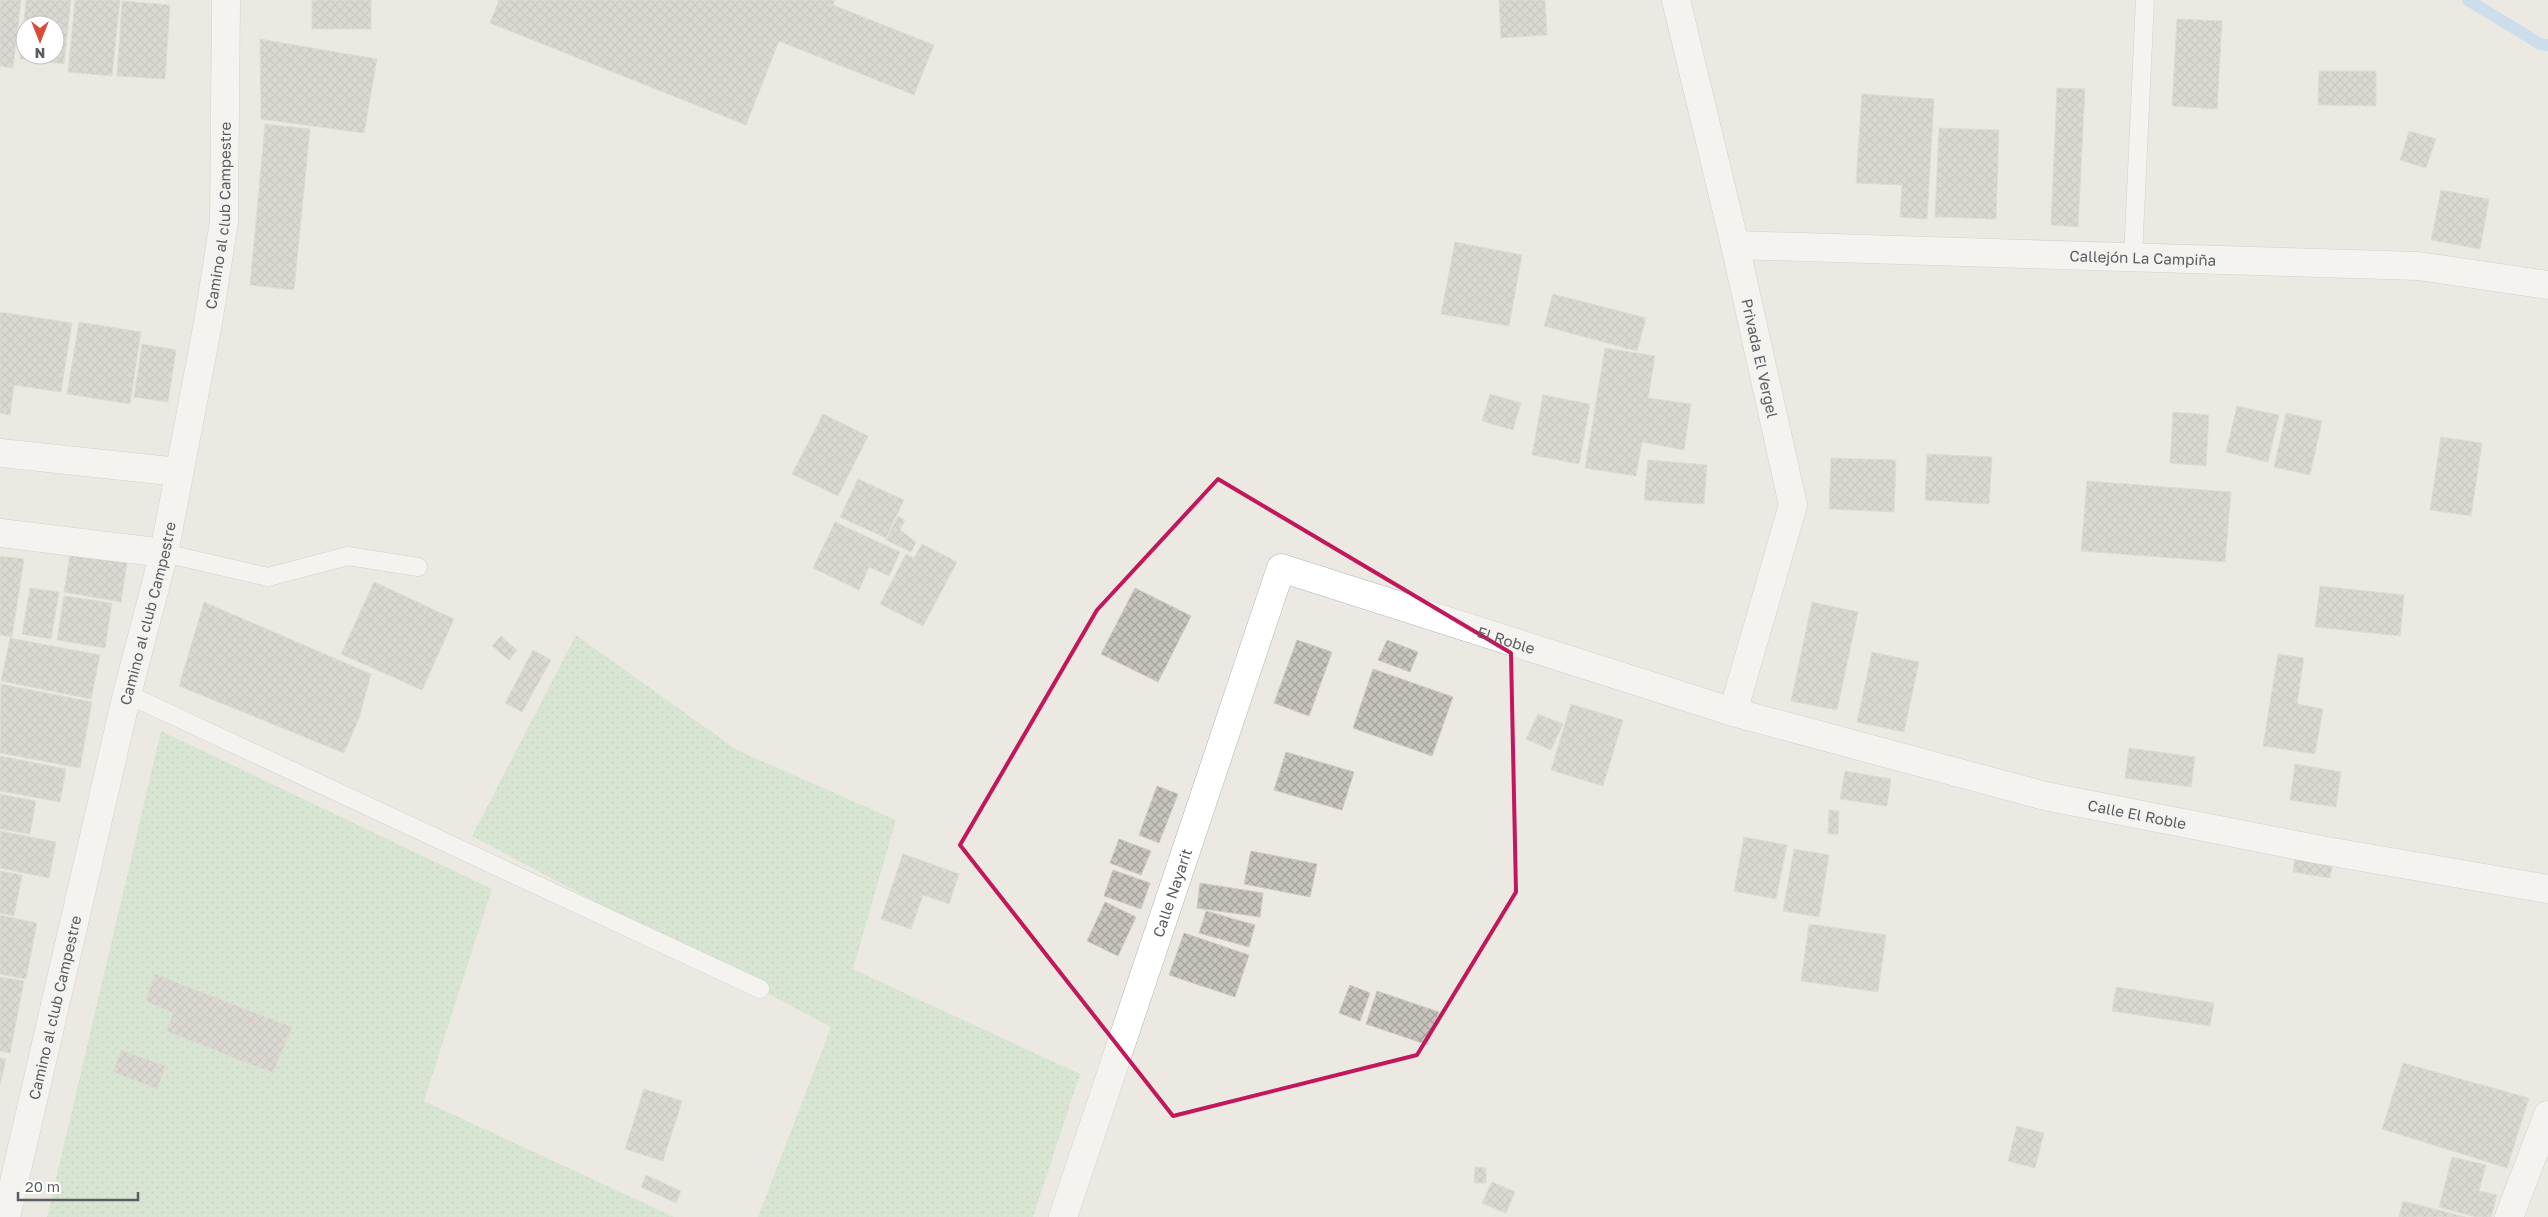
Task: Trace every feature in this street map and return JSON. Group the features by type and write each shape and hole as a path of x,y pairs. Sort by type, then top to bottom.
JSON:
{"street":[{"name":"Camino al club Campestre","path":"6,1217 126,694 164,553 179,472 224,222 226,0"},
{"name":"Privada El Vergel","path":"1676,0 1735,245 1793,505 1732,712"},
{"name":"Callejón La Campiña","path":"1735,245 2418,266 2548,285"},
{"path":"0,453 179,472"},
{"path":"0,533 164,553"},
{"name":"El Roble","path":"1281,568 1732,712"},
{"name":"Calle Nayarit","path":"1063,1217 1281,568"},
{"name":"Calle El Roble","path":"1732,712 2046,796 2321,850 2548,889"},
{"path":"2509,1217 2548,1115"}],"lane":[{"path":"2133,257 2145,0"},
{"path":"164,553 268,577 348,556 418,567"},
{"path":"126,694 760,989"}],"highlighted area":[{"path":"1218,479 1511,653 1516,892 1417,1055 1173,1116 960,845 1097,610"}],"green space":[{"path":"576,635 737,750 896,820 853,969 1080,1074 1033,1217 758,1217 831,1027 472,836"},
{"path":"161,731 492,889 424,1101 674,1217 47,1217"}],"building":[{"path":"0,0 21,0 19,15 15,15 13,68 0,66"},
{"path":"26,0 71,0 65,55 65,15 24,15"},
{"path":"75,0 120,0 112,76 68,72"},
{"path":"312,0 371,0 371,29 312,29"},
{"path":"499,0 835,0 833,5 934,45 914,95 779,41 746,125 490,23"},
{"path":"1499,0 1545,0 1547,35 1501,38"},
{"path":"122,1 170,5 165,79 117,76"},
{"path":"2177,19 2222,21 2217,109 2172,106"},
{"path":"260,39 377,59 364,133 261,119"},
{"path":"2319,71 2376,71 2376,106 2318,105"},
{"path":"2057,88 2085,89 2078,227 2051,225"},
{"path":"1862,94 1934,99 1927,219 1900,217 1902,185 1856,183"},
{"path":"265,124 310,129 294,290 250,285"},
{"path":"1939,128 1999,130 1996,219 1935,217"},
{"path":"2409,131 2436,139 2426,168 2400,160"},
{"path":"2441,190 2489,199 2480,249 2431,240"},
{"path":"1455,242 1522,255 1509,326 1441,314"},
{"path":"1553,294 1646,318 1637,351 1544,326"},
{"path":"0,312 72,323 61,392 14,385 10,415 0,413"},
{"path":"79,322 141,332 130,404 67,394"},
{"path":"142,344 176,350 168,402 134,397"},
{"path":"1605,348 1655,356 1648,398 1691,404 1684,450 1642,442 1636,476 1585,468"},
{"path":"1490,394 1521,403 1513,430 1482,421"},
{"path":"1543,395 1590,404 1579,464 1532,455"},
{"path":"2237,406 2279,415 2268,462 2226,452"},
{"path":"2173,412 2209,415 2206,466 2170,463"},
{"path":"2286,413 2322,421 2310,475 2274,467"},
{"path":"823,414 868,436 838,496 792,474"},
{"path":"2441,437 2482,443 2471,516 2430,510"},
{"path":"1927,454 1992,457 1989,504 1925,500"},
{"path":"1831,458 1896,460 1894,512 1829,509"},
{"path":"1648,460 1707,465 1704,504 1644,500"},
{"path":"858,479 904,500 886,538 840,517"},
{"path":"2087,481 2231,492 2225,562 2081,551"},
{"path":"898,516 905,520 900,530 916,542 911,552 886,540"},
{"path":"835,522 900,552 889,576 869,567 859,590 813,568"},
{"path":"922,544 957,562 923,626 880,604 906,554 914,558"},
{"path":"70,554 127,563 121,602 64,592"},
{"path":"0,556 24,559 12,637 0,635"},
{"path":"374,582 454,619 422,690 341,654"},
{"path":"2320,586 2404,595 2400,636 2315,627"},
{"path":"30,588 59,592 51,639 22,634"},
{"path":"1135,588 1191,616 1158,682 1101,654"},
{"path":"64,596 112,603 105,648 57,640"},
{"path":"204,602 371,674 359,718 344,753 179,686"},
{"path":"1812,602 1858,612 1837,710 1791,701"},
{"path":"501,636 517,650 509,660 492,646"},
{"path":"10,638 100,655 91,699 1,681"},
{"path":"1297,640 1332,652 1309,716 1274,703"},
{"path":"1387,640 1418,652 1410,672 1378,660"},
{"path":"533,650 551,660 522,712 505,703"},
{"path":"1872,652 1919,662 1904,732 1857,722"},
{"path":"2278,654 2304,658 2297,704 2323,709 2315,754 2263,746"},
{"path":"1373,669 1453,697 1432,756 1353,728"},
{"path":"1,684 92,702 80,768 0,753"},
{"path":"1571,704 1623,720 1603,786 1551,770"},
{"path":"1538,714 1563,724 1551,750 1526,739"},
{"path":"2129,748 2195,757 2191,787 2125,778"},
{"path":"1286,752 1354,772 1342,810 1274,790"},
{"path":"0,756 66,769 60,802 0,791"},
{"path":"2295,764 2341,772 2336,807 2290,800"},
{"path":"1845,771 1891,779 1887,806 1840,799"},
{"path":"1157,786 1178,794 1159,843 1139,835"},
{"path":"0,794 36,801 30,834 0,829"},
{"path":"1829,810 1839,811 1838,834 1828,834"},
{"path":"0,831 56,842 49,878 0,868"},
{"path":"1744,837 1787,845 1776,899 1734,891"},
{"path":"1119,839 1151,851 1141,875 1110,863"},
{"path":"1794,849 1829,855 1819,917 1783,911"},
{"path":"1251,851 1317,864 1310,897 1244,884"},
{"path":"903,854 959,874 949,904 923,895 911,929 881,919"},
{"path":"2295,856 2333,862 2330,878 2293,872"},
{"path":"1113,870 1150,883 1141,909 1104,896"},
{"path":"0,871 22,875 14,916 0,913"},
{"path":"1200,883 1263,893 1260,917 1197,908"},
{"path":"1105,902 1136,917 1118,956 1087,941"},
{"path":"1206,911 1255,925 1249,947 1199,933"},
{"path":"0,915 37,923 26,979 0,974"},
{"path":"1809,924 1886,935 1878,992 1801,981"},
{"path":"1184,933 1249,955 1235,997 1169,975"},
{"path":"155,974 292,1027 273,1073 166,1031 173,1013 145,1001"},
{"path":"0,977 24,981 10,1053 0,1051"},
{"path":"1350,985 1370,993 1360,1021 1339,1013"},
{"path":"2116,987 2214,1003 2210,1026 2112,1011"},
{"path":"1377,991 1439,1012 1428,1045 1366,1024"},
{"path":"121,1050 166,1066 157,1089 113,1072"},
{"path":"0,1058 6,1059 0,1085"},
{"path":"2403,1063 2529,1098 2507,1168 2382,1129"},
{"path":"644,1089 682,1101 663,1161 625,1149"},
{"path":"2017,1126 2044,1133 2035,1168 2008,1161"},
{"path":"2452,1157 2486,1165 2479,1191 2497,1195 2491,1217 2476,1217 2439,1207"},
{"path":"1475,1167 1486,1168 1486,1183 1474,1183"},
{"path":"646,1175 681,1191 676,1203 641,1187"},
{"path":"1492,1182 1515,1192 1506,1213 1482,1203"},
{"path":"2403,1201 2465,1217 2399,1217"}],"waterway":[{"path":"2468,0 2540,44 2548,45"}]}
